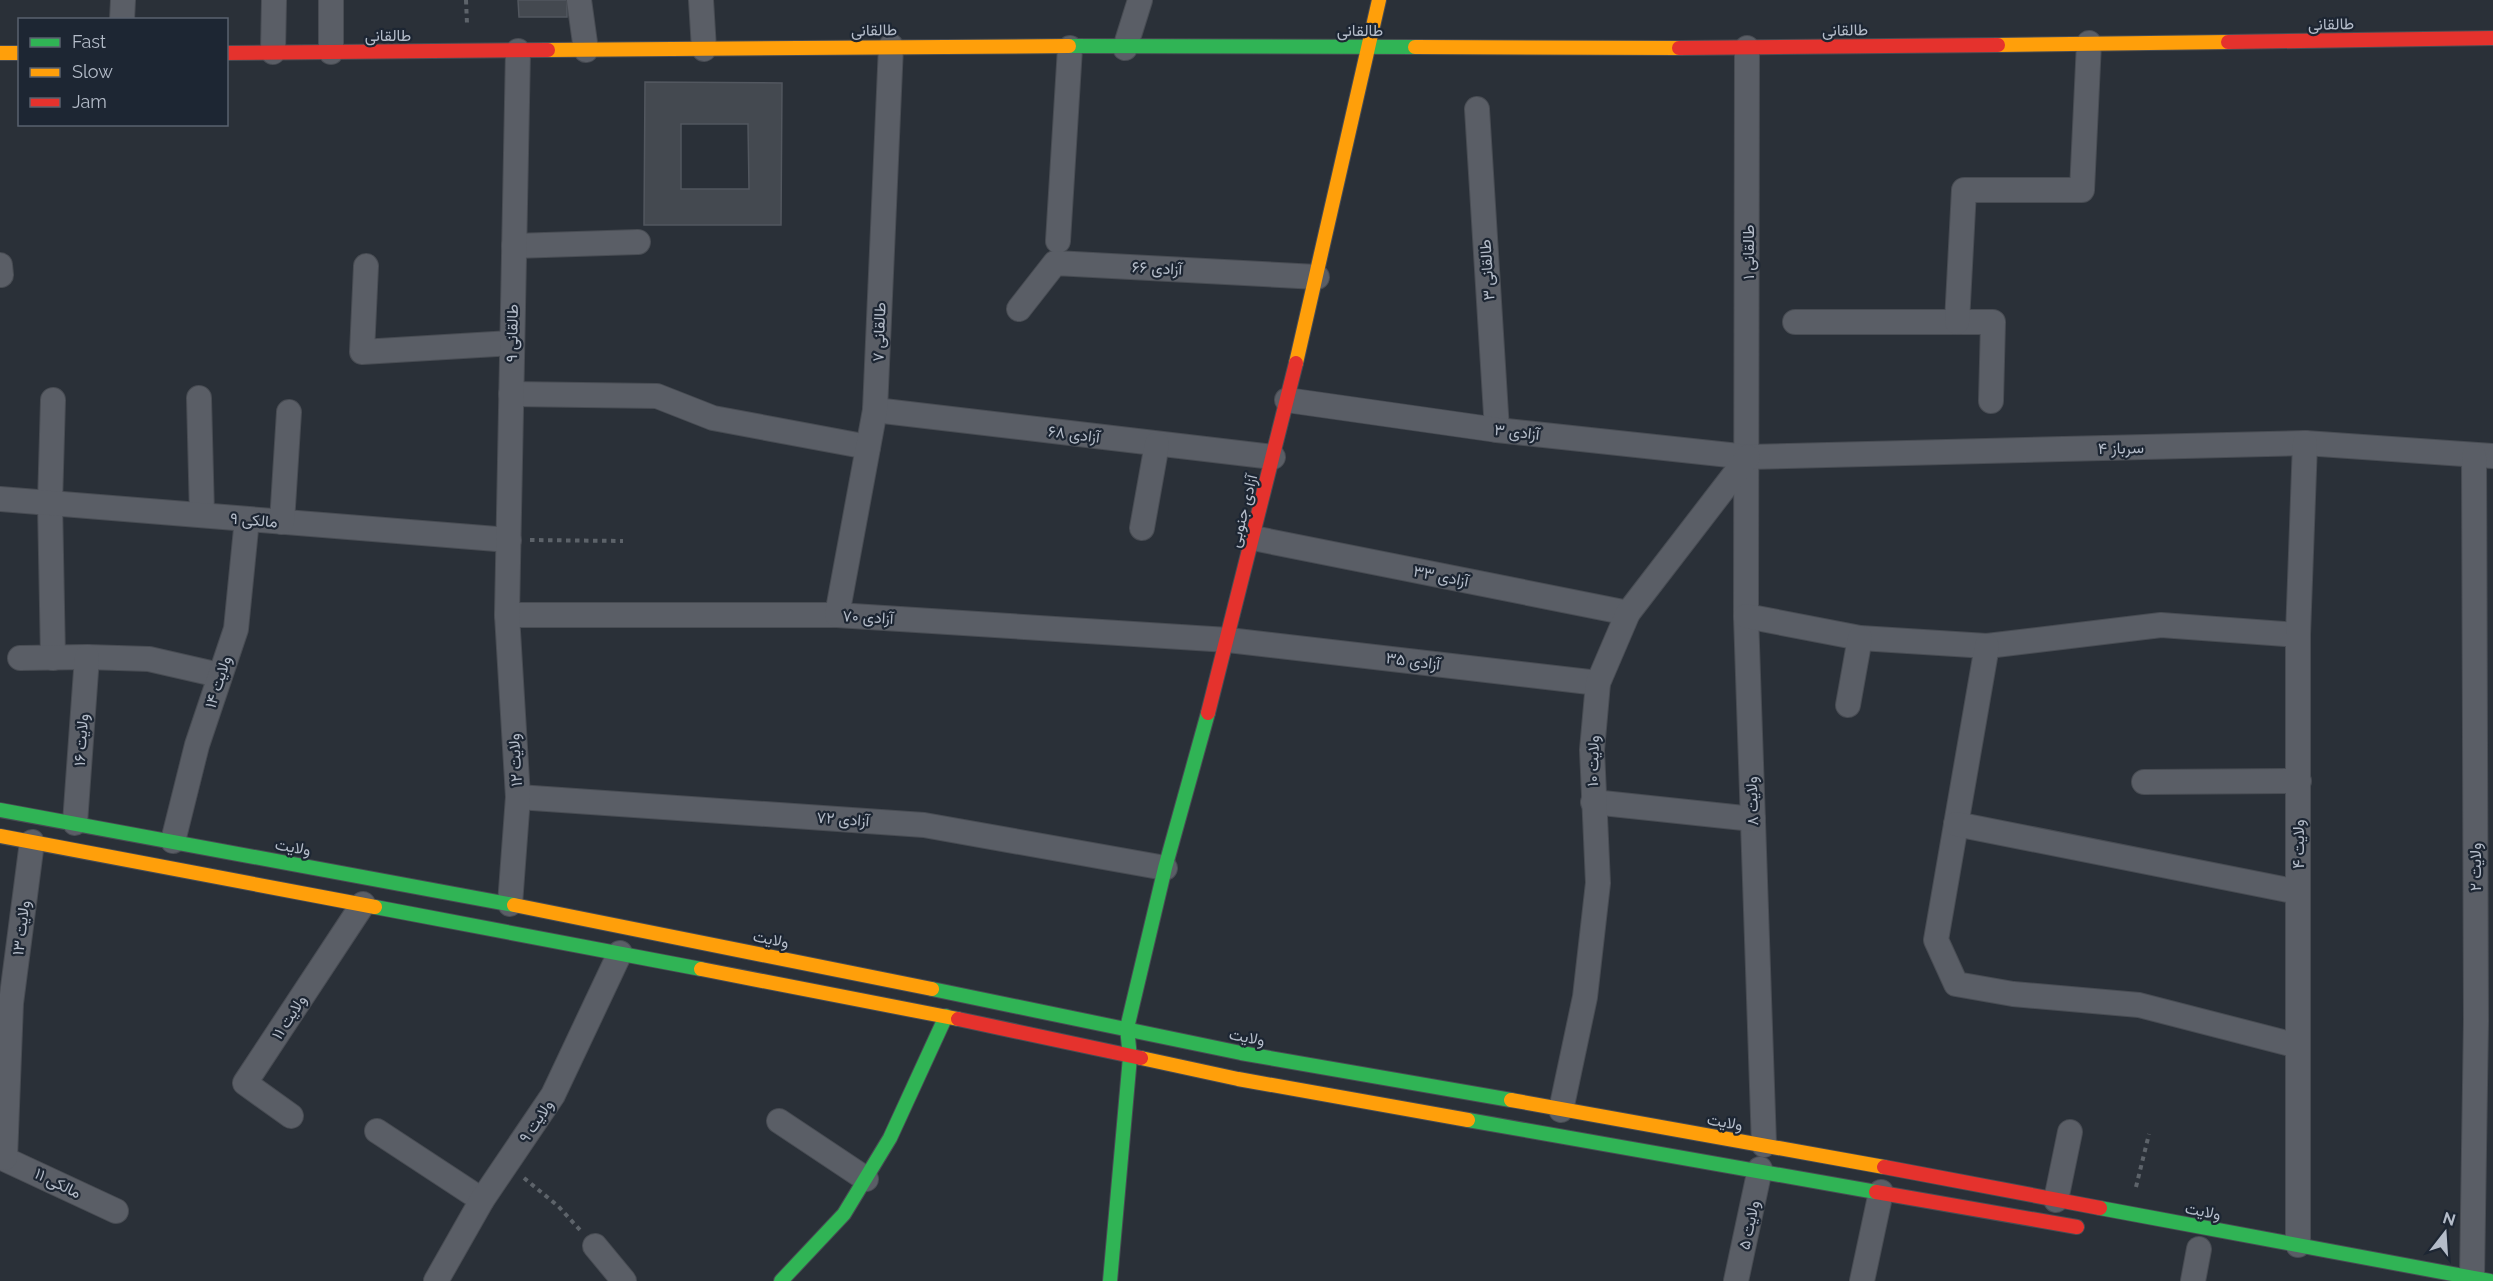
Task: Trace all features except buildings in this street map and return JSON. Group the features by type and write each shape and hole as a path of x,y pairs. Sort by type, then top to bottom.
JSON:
{"main road":[{"name":"آزادی جنوبی","path":"1110,1281 1130,1057 1127,1028 1165,868 1228,640 1287,400 1379,0"},
{"name":"طالقانی","path":"228,53 891,46 1747,48 2493,38"},
{"path":"0,53 18,53"},
{"name":"ولایت","path":"0,810 510,904 1241,1053 1764,1145 2481,1279"},
{"path":"0,836 946,1016 1238,1079 1760,1169 2093,1230"},
{"path":"781,1281 844,1214 866,1179 890,1138 946,1016"}],"street":[{"path":"122,18 123,0"},
{"path":"273,52 274,0"},
{"path":"331,0 331,52"},
{"path":"579,0 586,50"},
{"path":"701,0 704,49"},
{"path":"1125,48 1140,0"},
{"path":"1957,322 1964,190 2082,190 2089,43"},
{"name":"طالقانی ۷","path":"837,615 875,410 891,46"},
{"path":"1058,241 1070,48"},
{"name":"طالقانی ۱","path":"1747,48 1748,457"},
{"name":"طالقانی ۹","path":"507,615 518,51"},
{"name":"طالقانی ۳","path":"1477,109 1497,430"},
{"path":"514,246 638,242"},
{"name":"آزادی ۶۶","path":"1019,309 1055,263 1317,277"},
{"path":"366,266 362,352 512,343"},
{"path":"1795,322 1993,322 1991,401"},
{"path":"511,394 657,396 713,418 868,447"},
{"path":"199,398 202,515"},
{"path":"53,400 50,503 53,658"},
{"name":"آزادی ۳","path":"1287,400 1497,430 1748,457"},
{"name":"آزادی ۶۸","path":"875,410 1273,457"},
{"path":"282,522 288,412"},
{"name":"سرباز ۴","path":"1748,457 2305,443 2483,456"},
{"name":"ولایت ۴","path":"2298,1245 2298,635 2305,443"},
{"path":"1142,528 1157,444"},
{"name":"ولایت ۲","path":"2481,1279 2484,1025 2483,456"},
{"name":"ولایت ۱۰","path":"1561,1110 1585,997 1598,883 1592,750 1598,683 1628,613 1748,457"},
{"name":"ولایت ۸","path":"1748,457 1746,616 1764,1145"},
{"name":"مالکی ۹","path":"0,499 509,540"},
{"name":"ولایت ۱۴","path":"173,841 219,675 236,629 247,519"},
{"name":"آزادی ۳۳","path":"1253,538 1628,613"},
{"name":"آزادی ۷۰","path":"507,615 837,615 1228,640"},
{"name":"ولایت ۱۲","path":"507,615 518,796 510,904"},
{"path":"1746,616 1860,638 1987,646 2161,625 2298,635"},
{"path":"1848,705 1860,638"},
{"name":"آزادی ۳۵","path":"1228,640 1598,683"},
{"path":"1987,646 1936,940 1956,984 2013,994 2139,1005 2298,1046"},
{"name":"ولایت ۱۶","path":"75,823 87,657"},
{"path":"20,658 149,659 219,675"},
{"path":"2144,782 2299,782"},
{"name":"آزادی ۷۲","path":"518,796 924,825 1165,868"},
{"path":"1593,802 1753,819"},
{"path":"1956,824 2298,892"},
{"name":"ولایت ۱۳","path":"3,1158 11,1003 32,842"},
{"name":"ولایت ۱۱","path":"291,1116 246,1083 363,904"},
{"name":"ولایت ۹","path":"436,1281 483,1200 553,1095 620,953"},
{"path":"779,1121 866,1179"},
{"path":"377,1131 483,1200"},
{"path":"2056,1200 2070,1132"},
{"name":"مالکی ۱۱","path":"3,1158 116,1211"},
{"name":"ولایت ۵","path":"1736,1281 1760,1169"},
{"path":"1862,1281 1881,1192"},
{"path":"595,1246 624,1281"},
{"path":"2193,1281 2199,1249"}],"path":[{"path":"509,540 623,541"},
{"path":"2128,1214 2149,1134"},
{"path":"507,1164 558,1206 595,1246"}],"traffic: fast":[{"path":"1069,46 1415,47"},
{"path":"1110,1281 1130,1057 1127,1028 1165,868 1208,713"},
{"path":"0,810 514,905"},
{"path":"375,907 701,969"},
{"path":"932,989 1241,1053 1511,1100"},
{"path":"781,1281 844,1214 890,1138 946,1016"},
{"path":"1468,1120 1876,1192"},
{"path":"2100,1208 2490,1281"}],"traffic: slow":[{"path":"1296,363 1379,0"},
{"path":"1998,45 2228,42"},
{"path":"548,50 1069,46"},
{"path":"1415,47 1679,48"},
{"path":"0,53 18,53"},
{"path":"0,836 375,907"},
{"path":"514,905 932,989"},
{"path":"701,969 958,1019"},
{"path":"1141,1058 1238,1079 1468,1120"},
{"path":"1511,1100 1884,1167"}],"traffic: jam":[{"path":"2228,42 2493,38"},
{"path":"1679,48 1998,45"},
{"path":"228,53 548,50"},
{"path":"1208,713 1296,363"},
{"path":"958,1019 1141,1058"},
{"path":"1884,1167 2100,1208"},
{"path":"1876,1192 2077,1227"}]}
